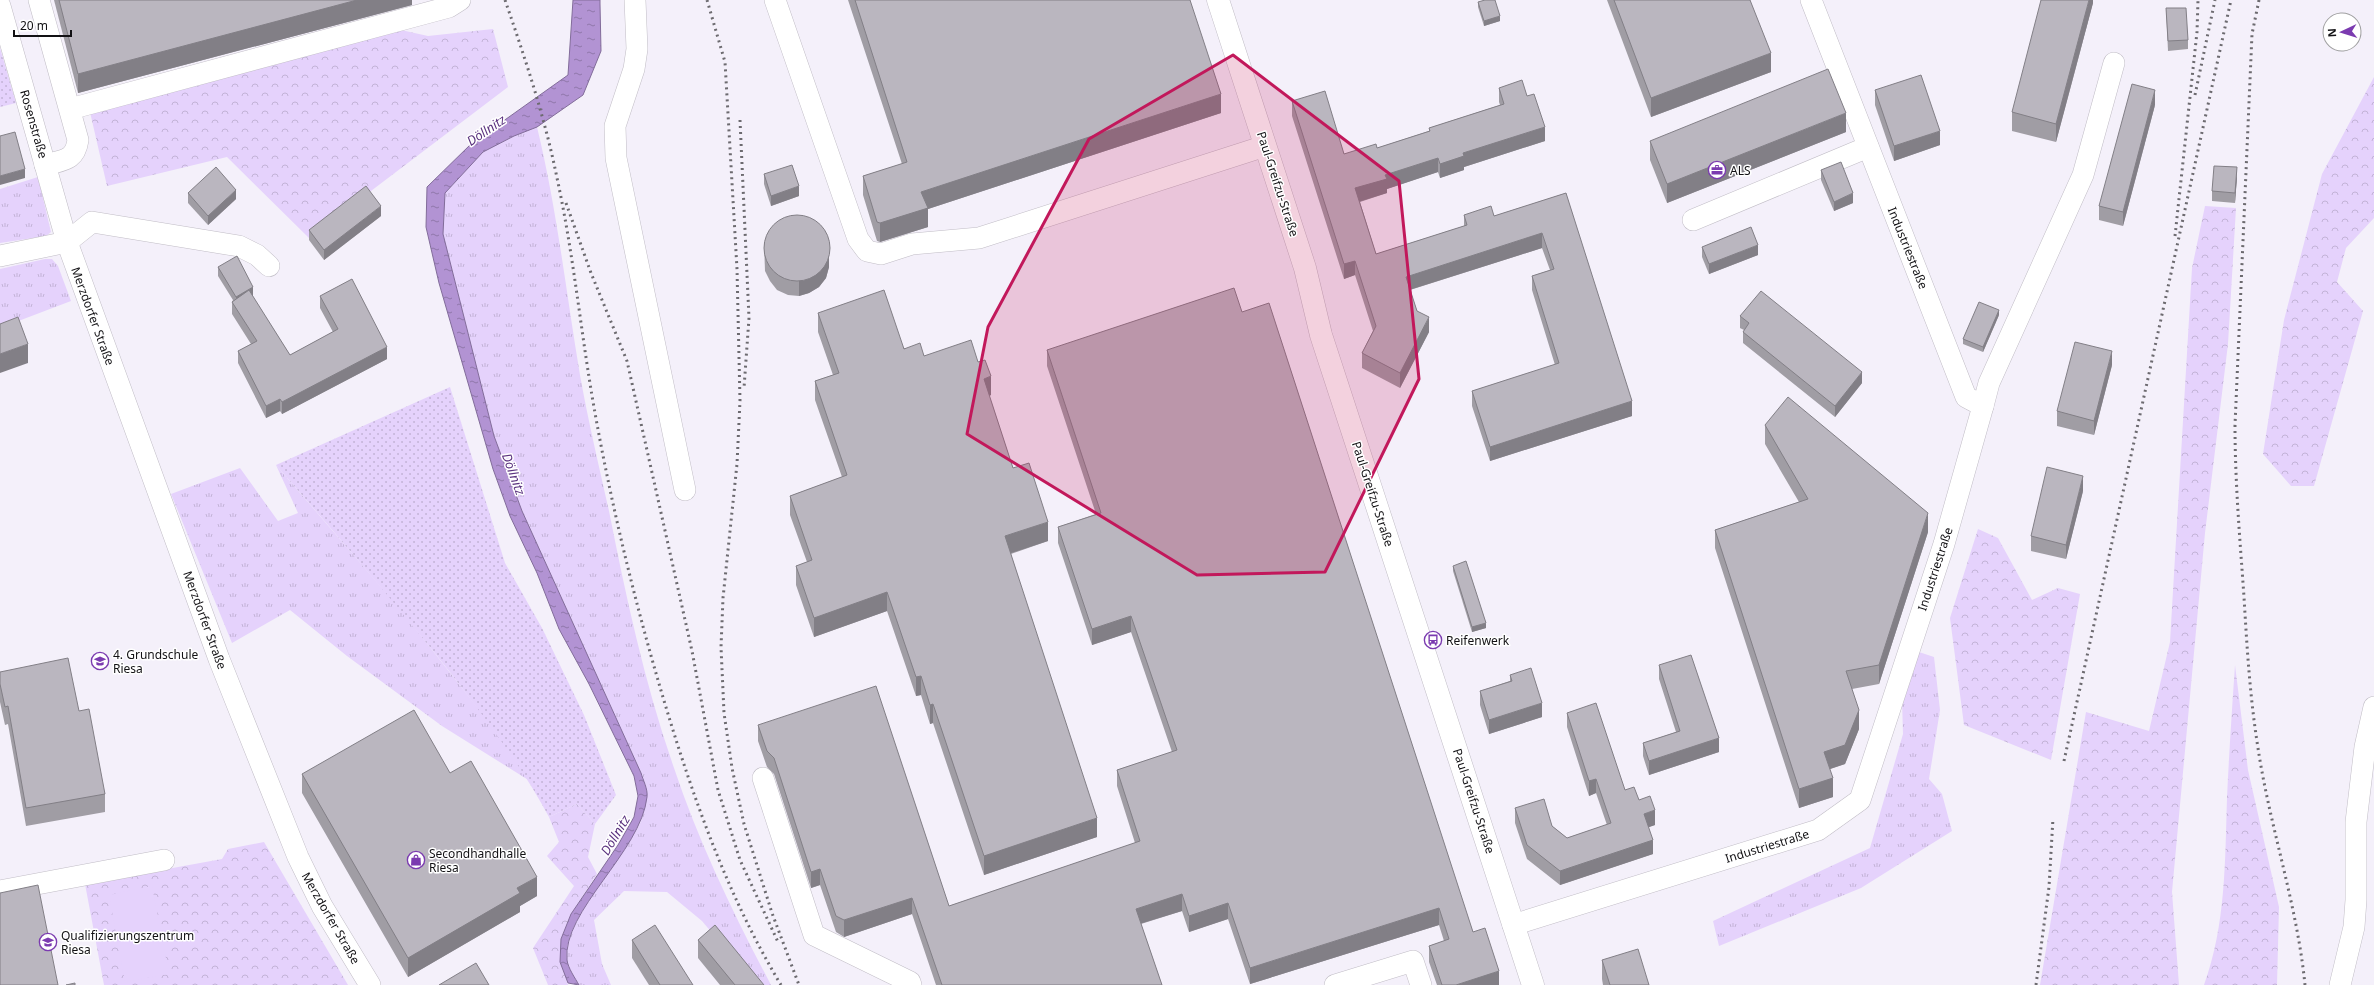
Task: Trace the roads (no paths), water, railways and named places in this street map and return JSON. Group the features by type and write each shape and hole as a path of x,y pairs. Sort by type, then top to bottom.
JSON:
{"main road":[{"name":"Paul-Greifzu-Straße","path":"1218,0 1305,268 1321,335 1477,809 1513,925 1534,985"}],"street":[{"path":"39,0 78,140 76,150 70,158 46,165"},
{"path":"70,110 449,7 460,0"},
{"path":"635,0 637,49 634,69 615,126 616,158 685,490"},
{"path":"775,0 858,239 867,251 881,254 912,244 979,238 1265,146"},
{"name":"Industriestraße","path":"1513,925 1818,830 1860,800 1944,544 1983,406 1966,396 1811,0"},
{"name":"Rosenstraße","path":"0,6 67,242"},
{"path":"1983,406 1988,383 2083,175 2114,63"},
{"path":"1693,220 1868,147"},
{"path":"0,256 67,242 92,222 239,246 257,255 269,266"},
{"name":"Merzdorfer Straße","path":"67,242 219,659 282,820 322,906 370,985"},
{"path":"2340,985 2354,927 2356,822 2365,747 2374,706"},
{"path":"763,778 814,935 910,982 911,985"},
{"path":"0,891 164,860"},
{"path":"1335,985 1413,961 1421,985"}],"water":[{"path":"573,0 600,0 601,51 583,95 537,127 514,136 483,152 445,193 443,234 494,436 522,511 641,773 647,791 642,818 618,860 589,901 577,922 569,941 567,960 579,985 568,983 560,962 561,939 571,914 618,845 634,817 638,796 634,776 589,684 559,629 537,573 510,516 493,469 439,283 426,227 427,187 471,144 568,75"}],"railway":[{"path":"505,0 547,133 563,207 590,384 602,449 633,590 652,659 674,732 712,844 744,916 781,985"},
{"path":"707,0 725,62 737,269 740,401 737,464 723,598 721,647 724,713 732,768 744,824 772,913 799,985"},
{"path":"2175,236 2197,32 2198,0"},
{"path":"2195,95 2215,0"},
{"path":"2064,761 2231,0"},
{"path":"2259,0 2252,34 2235,425 2237,490 2248,654 2255,729 2269,807 2296,925 2305,985"},
{"path":"740,120 749,318 744,388"},
{"path":"566,203 591,273 627,361 692,651 718,790 740,860 778,942"},
{"path":"2036,985 2049,887 2053,818"}],"place":[{"name":"ALS","path":"1717,170"},
{"name":"Reifenwerk","path":"1433,640"},
{"name":"4. Grundschule Riesa","path":"100,661"},
{"name":"Secondhandhalle Riesa","path":"416,860"},
{"name":"Qualifizierungszentrum Riesa","path":"48,942"}],"water label":[{"name":"Döllnitz","path":"486,130"},
{"name":"Döllnitz","path":"514,474"},
{"name":"Döllnitz","path":"615,835"}]}
